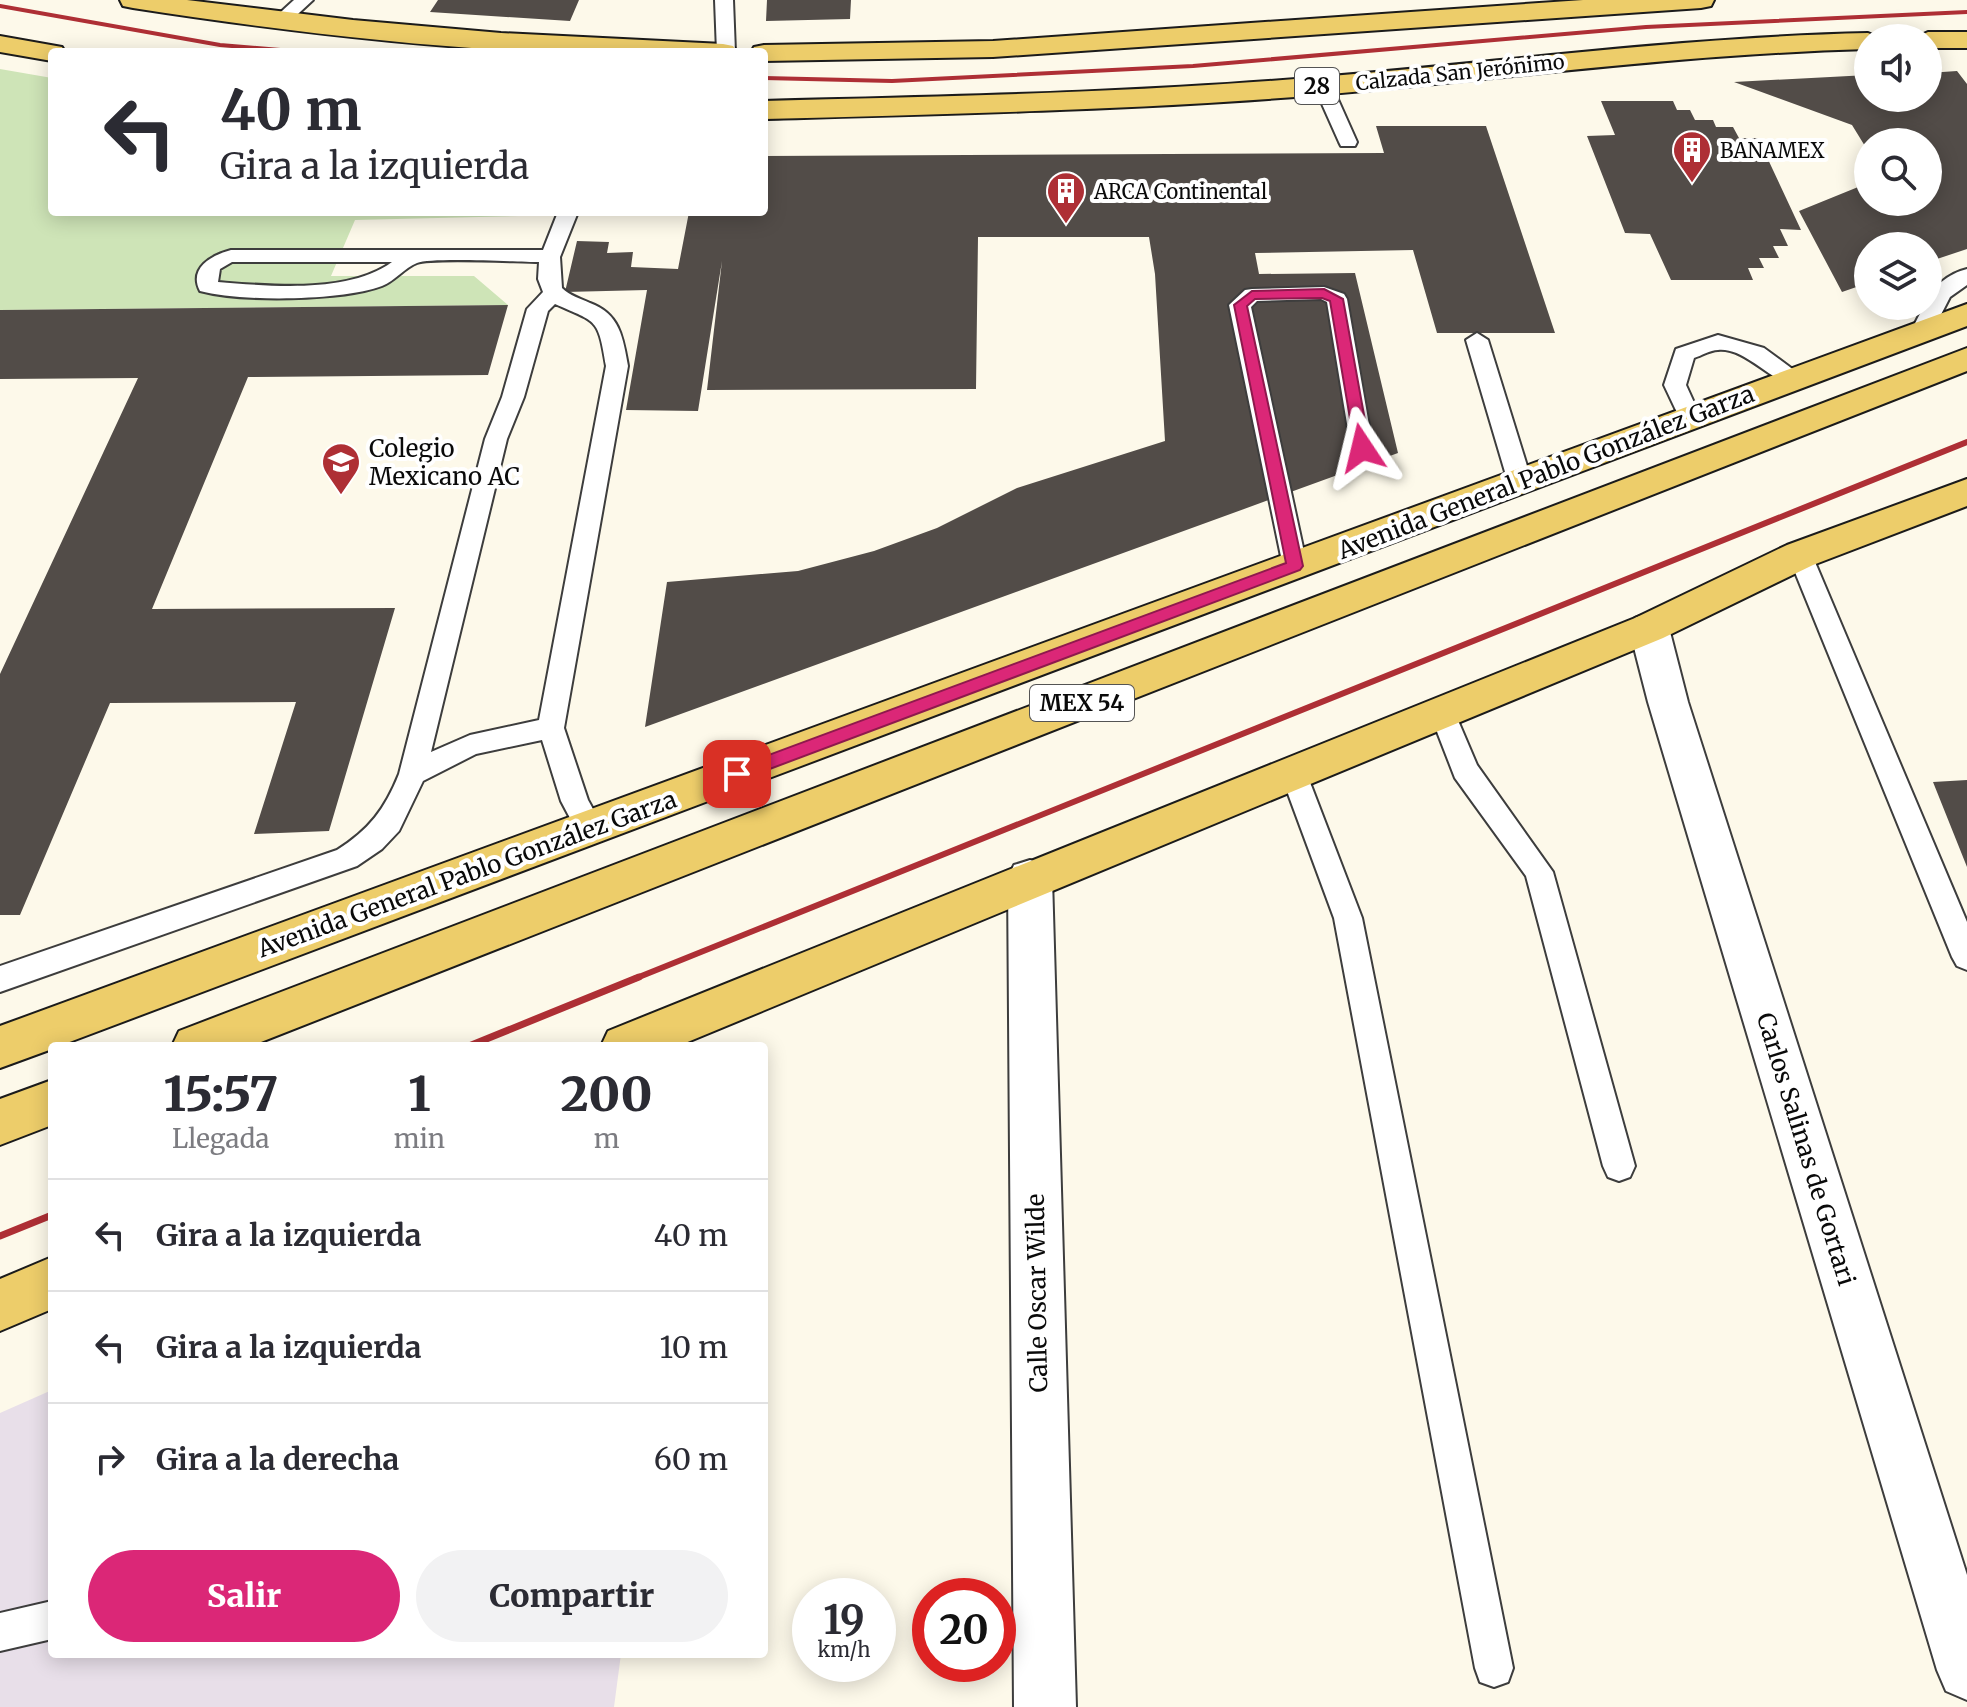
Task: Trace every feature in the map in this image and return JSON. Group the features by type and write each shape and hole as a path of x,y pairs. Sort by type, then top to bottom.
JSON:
{"main road":[{"path":"133,0 280,21 539,44 632,48"},
{"path":"768,53 993,49 1687,0"},
{"path":"1942,40 1967,40"},
{"name":"Calzada San Jerónimo","path":"768,110 974,105 1323,86 1627,56 1854,42"},
{"path":"0,44 48,52"},
{"name":"Avenida General Pablo González Garza","path":"0,1047 1967,314"},
{"name":"Avenida General Pablo González Garza","path":"206,1042 1967,359"},
{"path":"635,1042 1030,878 1649,628 1800,555 1967,492"},
{"path":"0,1122 48,1104"},
{"path":"0,1305 48,1285"}],"street":[{"name":"Carlos Salinas de Gortari","path":"1649,628 1677,732 1967,1670"},
{"name":"Calle Oscar Wilde","path":"1030,878 1045,1707"}],"lane":[{"path":"280,21 304,0"},
{"path":"724,0 725,48"},
{"path":"1323,86 1348,142"},
{"path":"566,216 550,256 548,284 553,294 602,318 609,326 617,366 551,728 575,801 590,829"},
{"path":"411,258 373,283 345,288 230,290 207,287 207,271 215,261 231,256 550,256"},
{"path":"1922,331 1941,293 1967,275"},
{"path":"1295,566 1240,305 1252,295 1324,293 1337,299 1362,448"},
{"path":"0,979 347,858 371,844 396,816 412,774 496,439 513,397 538,309 553,294"},
{"path":"1477,340 1520,482"},
{"path":"1690,418 1675,385 1684,354 1718,342 1756,353 1795,379"},
{"path":"1800,555 1967,957"},
{"path":"1442,711 1465,770 1539,872 1619,1166"},
{"path":"412,774 470,745 551,728"},
{"path":"1293,772 1348,918 1494,1668"},
{"path":"0,1632 48,1621"}],"shaded area":[{"path":"48,1392 48,1658 620,1658 614,1707 0,1707 0,1413"}],"green space":[{"path":"0,69 48,77 48,216 519,216 355,220 331,276 474,276 508,305 0,310"}],"building":[{"path":"438,0 579,0 570,21 430,12"},
{"path":"767,0 851,0 850,19 766,21"},
{"path":"1957,71 1967,84 1967,249 1942,257 1942,232 1854,232 1854,288 1842,292 1799,211 1854,189 1854,216 1942,216 1942,128 1854,128 1734,82 1854,76 1854,112 1942,112 1942,72"},
{"name":"BANAMEX","path":"1601,101 1673,101 1677,110 1690,110 1695,120 1713,120 1716,127 1733,127 1739,138 1758,138 1801,230 1780,229 1788,246 1773,246 1779,258 1759,258 1764,268 1748,268 1753,280 1671,280 1650,234 1625,233 1587,136 1615,135"},
{"path":"1376,126 1486,126 1555,333 1437,333 1413,250 1255,253 1259,274 1355,273 1398,453 645,727 667,582 798,571 874,551 937,528 1017,488 1165,441 1155,274 1149,237 978,237 976,389 707,390 722,261 698,411 626,410 647,290 565,292 577,241 609,242 607,253 633,252 631,267 678,269 688,216 768,216 768,156 1384,153"},
{"path":"508,305 488,375 248,377 152,609 395,608 329,831 254,834 296,702 110,703 20,915 0,915 0,674 138,378 0,379 0,310"},
{"path":"1967,780 1967,867 1933,782"}],"railway":[{"path":"0,6 220,45 256,48"},
{"path":"768,78 892,81 1193,66 1646,27 1967,12"},
{"path":"634,979 1967,442"},
{"path":"479,1042 639,977"},
{"path":"0,1236 48,1217"}],"place":[{"name":"BANAMEX","path":"1692,184"},
{"name":"ARCA Continental","path":"1066,225"},
{"name":"Colegio Mexicano AC","path":"341,496"}],"route":[{"path":"737,774 1295,566 1240,305 1252,295 1324,293 1337,299 1362,448"}]}
